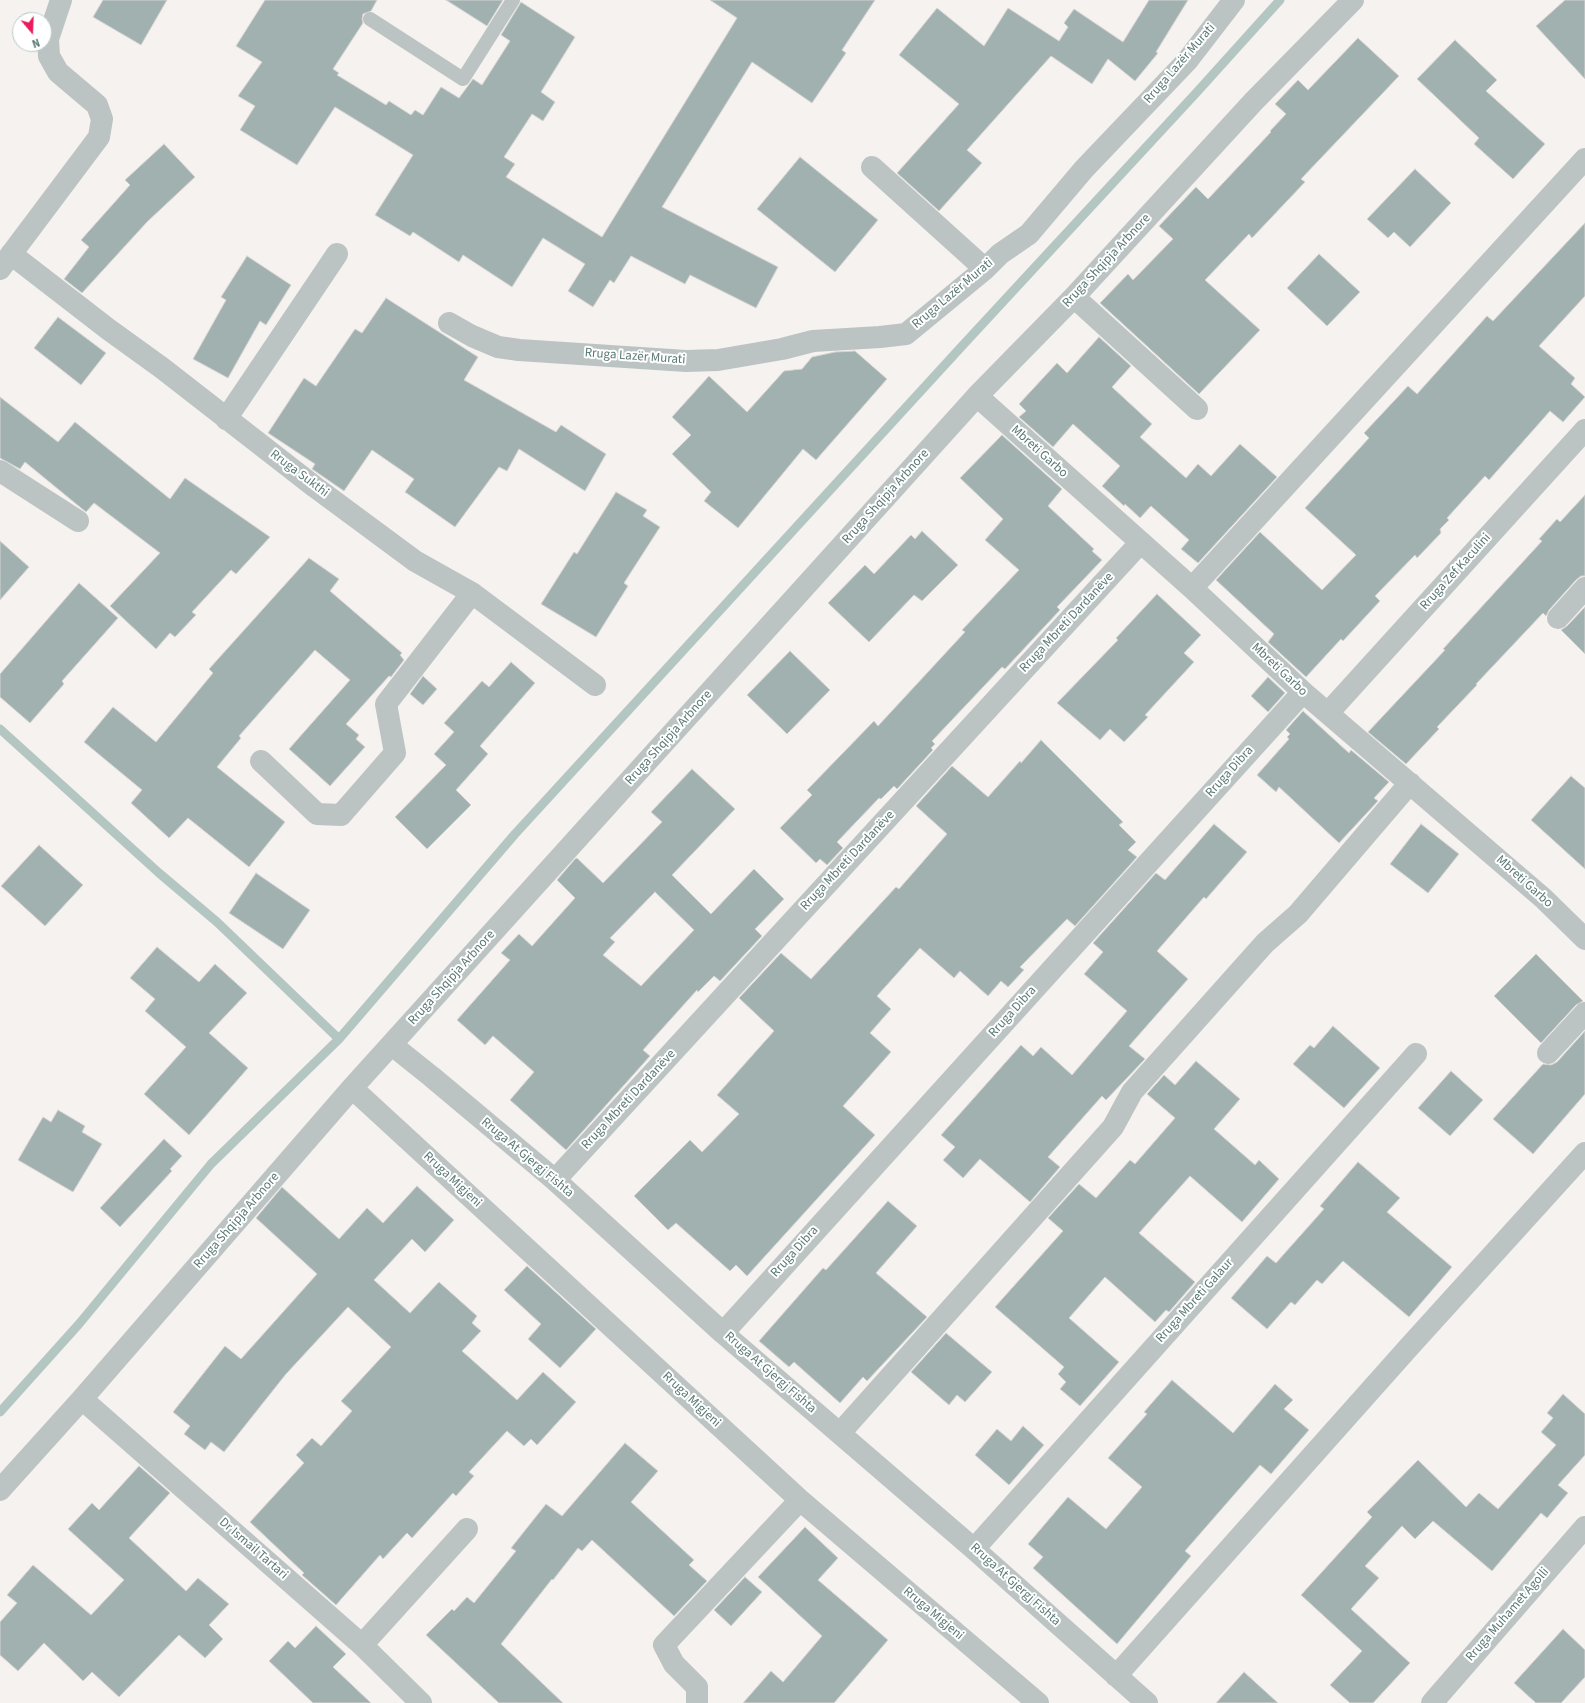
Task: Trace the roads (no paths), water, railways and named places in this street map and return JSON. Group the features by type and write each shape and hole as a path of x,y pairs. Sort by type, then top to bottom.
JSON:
{"street":[{"path":"5,262 98,137 102,119 97,105 58,72 49,56 48,39 61,0"},
{"name":"Rruga Lazër Murati","path":"449,323 472,336 498,347 649,359 718,360 782,349 814,341 906,334 985,269 1000,254 1029,234 1084,169 1187,61 1234,0"},
{"name":"Rruga Shqipja Arbnore","path":"0,1490 82,1399 352,1088 977,396 1074,297 1254,101 1353,0"},
{"path":"1192,588 1585,160"},
{"path":"872,167 985,269"},
{"path":"226,419 337,254"},
{"name":"Rruga Sukthi","path":"5,262 108,329 162,368 226,419 415,561 472,593 595,685"},
{"path":"1074,297 1197,409"},
{"name":"Mbreti Garbo","path":"977,396 1192,588 1303,692 1543,898 1585,939"},
{"name":"Rruga Zef Kaculini","path":"1328,713 1585,430"},
{"path":"0,471 78,521"},
{"name":"Rruga Mbreti Dardanëve","path":"555,1180 1141,542"},
{"path":"1558,618 1585,588"},
{"path":"261,761 317,814 341,815 395,752 386,704 472,593"},
{"name":"Rruga Dibra","path":"723,1333 1303,692"},
{"path":"840,1433 1113,1127 1132,1092 1265,943 1298,914 1410,783"},
{"path":"1548,1053 1585,1013"},
{"name":"Rruga At Gjergj Fishta","path":"392,1045 432,1076 555,1180 723,1333 974,1549 1147,1703"},
{"name":"Rruga Mbreti Galaur","path":"974,1549 1416,1054"},
{"name":"Rruga Migjeni","path":"352,1088 800,1500 1038,1703"},
{"path":"1116,1676 1398,1358 1585,1153"},
{"name":"Dr Ismail Tartari","path":"82,1399 362,1645 421,1703"},
{"path":"697,1703 697,1687 674,1664 664,1645 800,1500"},
{"name":"Rruga Muhamet Agolli","path":"1432,1703 1585,1527"},
{"path":"362,1645 467,1530"}],"lane":[{"path":"370,19 463,80 513,0"}],"waterway":[{"path":"0,1412 79,1324 211,1164 339,1039 515,834 1280,0"},
{"path":"0,729 159,873 217,922 339,1039"}]}
